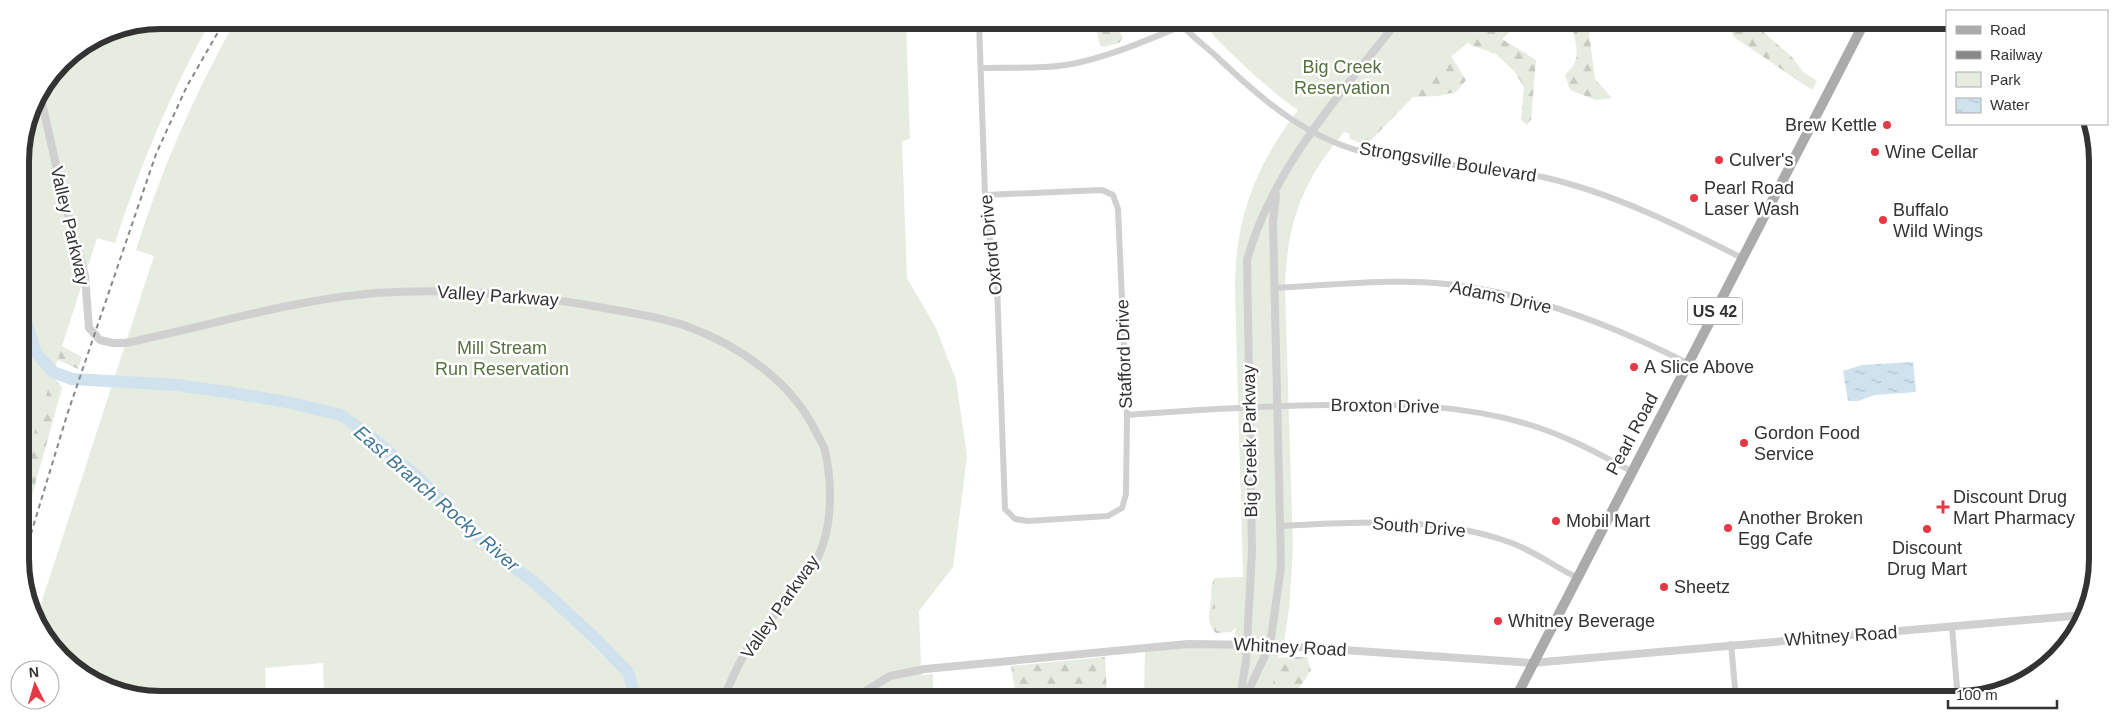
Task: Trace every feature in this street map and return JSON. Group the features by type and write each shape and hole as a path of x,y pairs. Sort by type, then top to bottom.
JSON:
{"main road":[{"name":"Pearl Road","path":"1519,691 1860,29"}],"street":[{"name":"Oxford Drive","path":"979,29 985,195 988,234 996,256 1004,498"},
{"path":"981,68 1044,67 1079,63 1110,54 1169,29"},
{"name":"Strongsville Boulevard","path":"1186,29 1269,105 1311,131 1366,153 1420,161 1494,167 1547,178 1595,192 1670,222 1742,258"},
{"name":"Big Creek Parkway","path":"1241,691 1247,644 1252,552 1247,260 1255,233 1311,131 1391,29"},
{"name":"Valley Parkway","path":"42,103 63,196 85,276 89,328 100,340 113,344 125,343 314,300 374,293 422,291 484,292 568,302 684,325 741,353 769,372 791,394 808,416 825,450 830,487 826,536 819,554 807,575 748,649 727,691"},
{"name":"Stafford Drive","path":"985,195 1102,190 1113,195 1118,209 1127,415 1126,494 1122,508 1108,516 1028,522 1015,519 1005,509 1004,498"},
{"name":"Big Creek Parkway","path":"1248,691 1270,645 1281,567 1282,526 1276,406 1273,222 1277,191"},
{"name":"Adams Drive","path":"1274,288 1381,283 1467,286 1562,310 1641,340 1687,364"},
{"name":"Broxton Drive","path":"1127,415 1276,406 1427,405 1478,412 1528,424 1574,440 1631,471"},
{"name":"South Drive","path":"1282,526 1361,522 1425,524 1466,530 1510,542 1576,577"},
{"name":"Whitney Road","path":"866,691 890,676 925,669 1188,644 1270,645 1532,663 1731,644 2076,617"},
{"path":"1952,627 1957,691"},
{"path":"1731,644 1735,691"}],"green space":[{"path":"206,29 157,129 115,243 97,238 29,448 29,153 33,127 42,103 56,81 74,62 103,42 135,31"},
{"name":"Mill Stream Run Reservation","path":"231,29 906,29 910,139 902,141 907,278 936,328 956,380 967,456 953,567 919,611 922,691 324,691 323,663 265,668 266,691 161,691 127,687 95,673 81,664 56,639 39,609 154,256 136,250 168,161 206,77"},
{"path":"1096,29 1118,29 1123,38 1119,43 1103,47 1100,45"},
{"name":"Big Creek Reservation","path":"1211,29 1486,29 1440,65 1395,108 1368,139 1344,132 1317,168 1307,186 1293,223 1286,264 1285,288 1293,549 1289,609 1283,649 1280,649 1271,691 1144,691 1145,648 1233,645 1237,622 1230,630 1216,631 1214,578 1243,577 1235,290 1239,239 1250,194 1259,173 1283,131 1298,110 1264,84 1213,35"},
{"path":"1453,29 1513,29 1502,39 1536,60 1531,119 1527,125 1521,120 1524,87 1514,71 1496,54 1471,45"},
{"path":"1569,29 1589,29 1595,79 1612,98 1596,100 1570,90 1565,75 1574,65 1577,56 1574,33"},
{"path":"1760,29 1792,57 1803,72 1817,81 1812,90 1734,37 1730,30"},
{"path":"1446,48 1466,80 1456,92 1438,96 1413,97 1371,140 1361,143 1350,139 1348,124"},
{"path":"33,127 54,342 82,357 78,369 51,357 36,353 62,388 29,507 29,153"},
{"path":"1214,579 1240,624 1231,632 1216,633 1210,625 1209,613"},
{"path":"1105,657 1107,691 1015,691 1011,666"},
{"path":"1307,657 1311,670 1298,691 1257,691 1273,658"},
{"path":"933,674 933,691 882,691 916,676"}],"water":[{"path":"29,227 30,229 29,276"},
{"path":"29,276 30,313 36,353 29,341"},
{"path":"1913,362 1916,392 1875,395 1858,401 1848,401 1843,371 1862,365"}],"waterway":[{"name":"East Branch Rocky River","path":"29,332 36,353 53,372 72,379 177,385 287,402 341,415 373,438 421,480 492,551 534,582 596,639 628,672 634,691"}],"railway":[{"path":"29,540 67,415 156,154 187,86 220,29"}],"place":[{"name":"Brew Kettle","path":"1887,125"},
{"name":"Wine Cellar","path":"1875,152"},
{"name":"Culver's","path":"1719,160"},
{"name":"Pearl Road Laser Wash","path":"1694,198"},
{"name":"Buffalo Wild Wings","path":"1883,220"},
{"name":"A Slice Above","path":"1634,367"},
{"name":"Gordon Food Service","path":"1744,443"},
{"name":"Discount Drug Mart Pharmacy","path":"1943,507"},
{"name":"Mobil Mart","path":"1556,521"},
{"name":"Another Broken Egg Cafe","path":"1728,528"},
{"name":"Discount Drug Mart","path":"1927,529"},
{"name":"Sheetz","path":"1664,587"},
{"name":"Whitney Beverage","path":"1498,621"}]}
